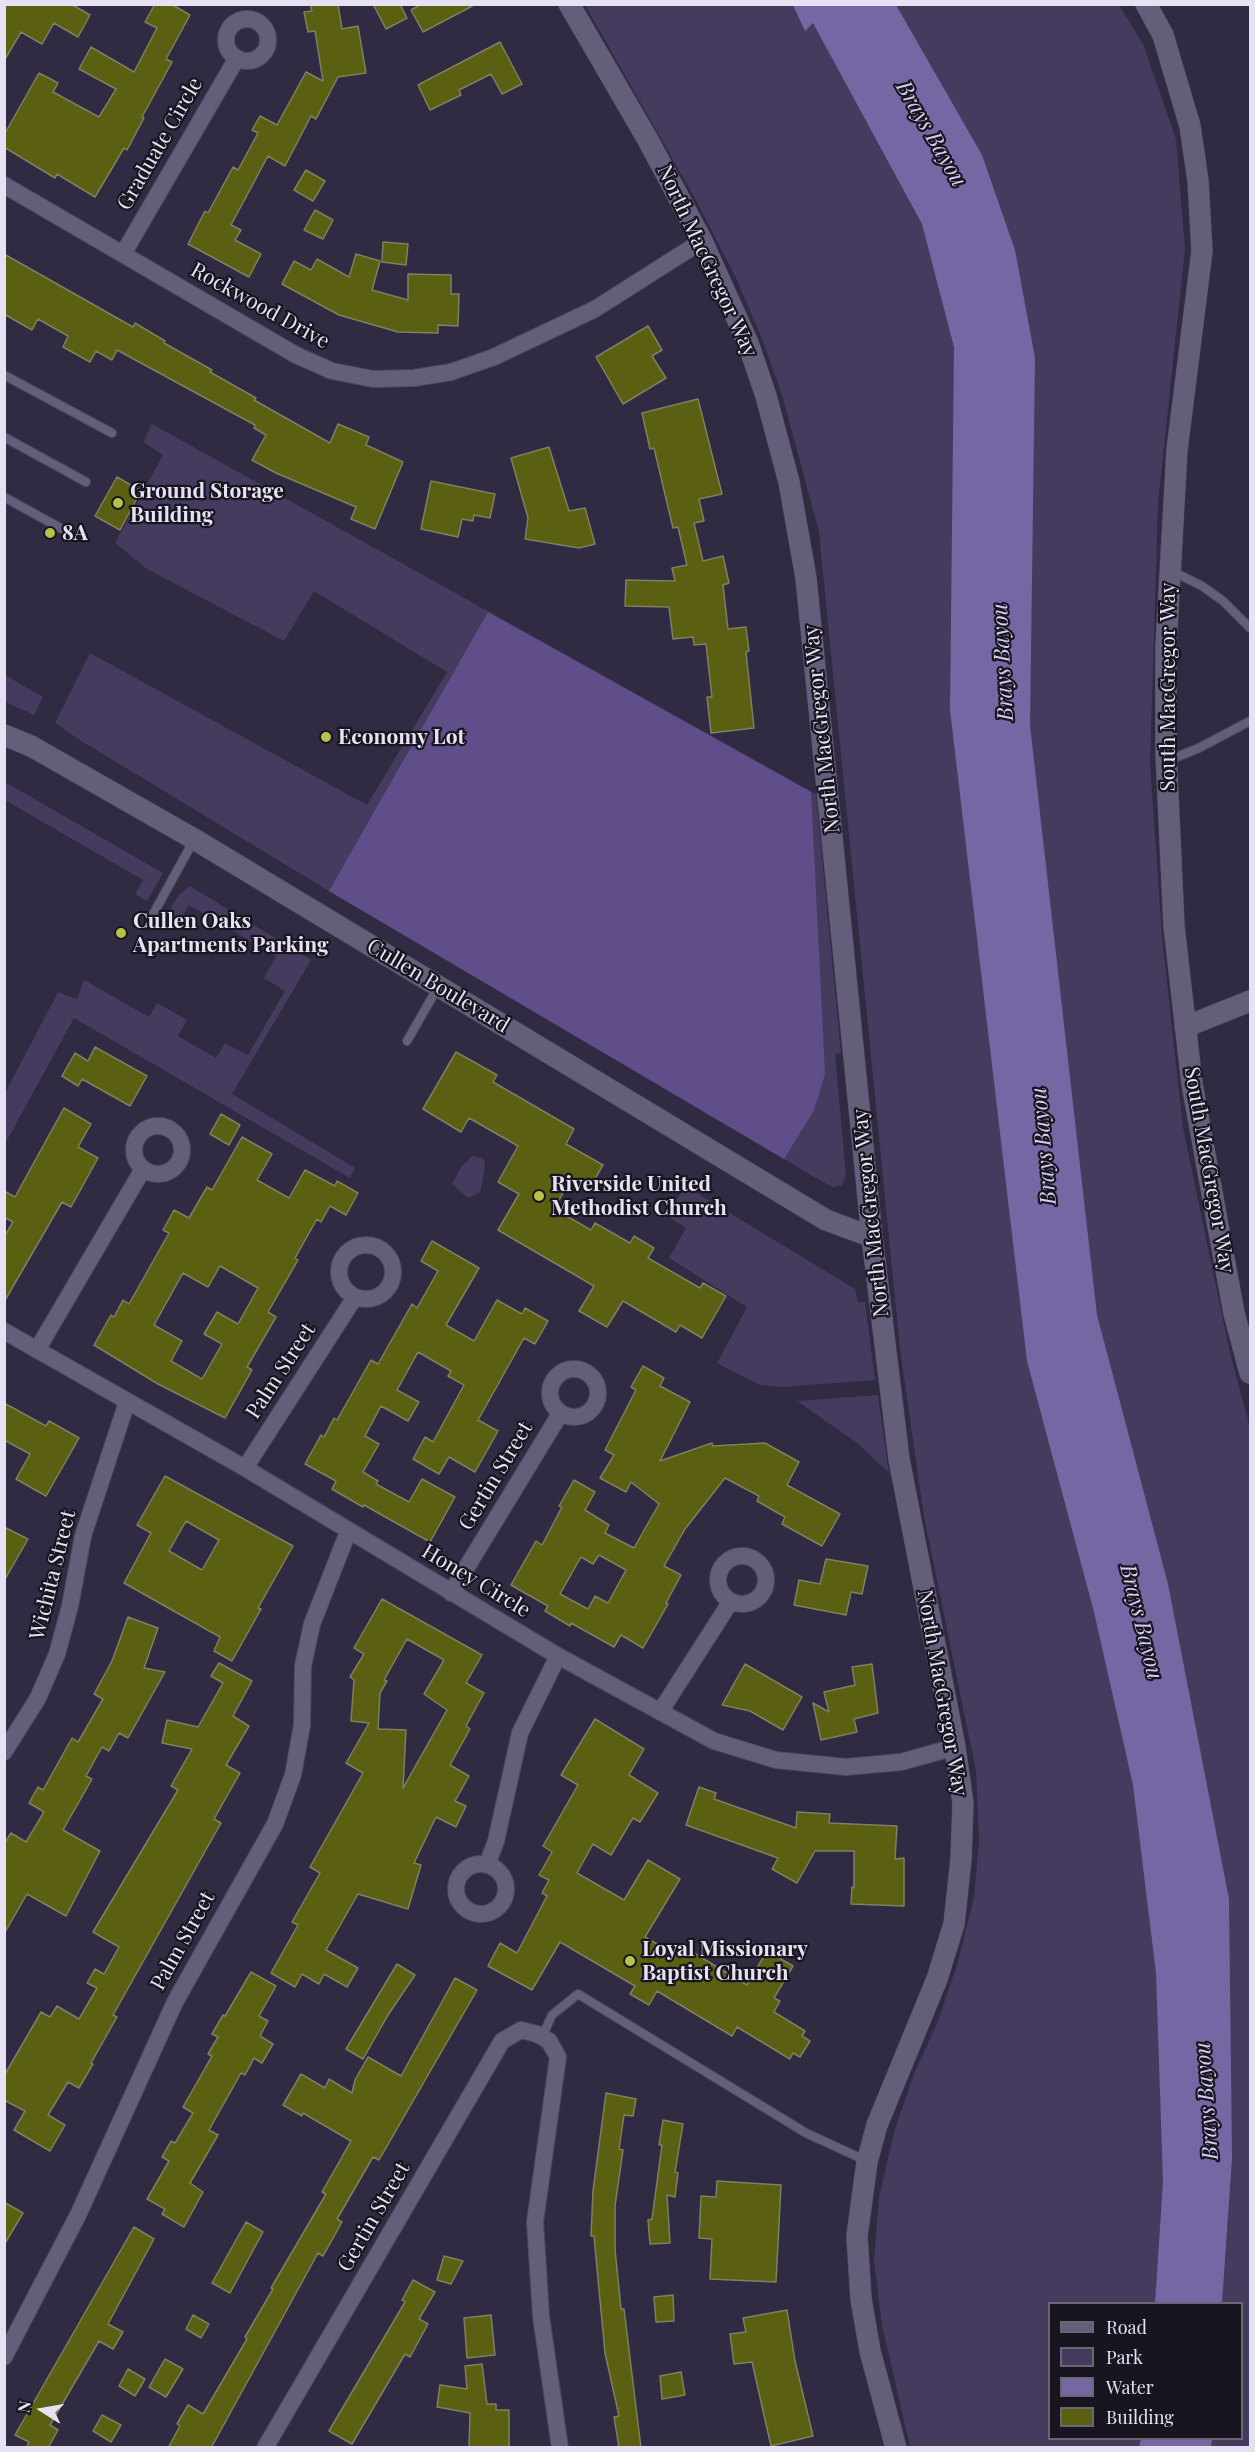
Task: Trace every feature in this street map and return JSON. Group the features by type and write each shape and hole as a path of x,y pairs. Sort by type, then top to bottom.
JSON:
{"street":[{"name":"North MacGregor Way","path":"569,4 648,140 702,241 748,343 766,396 789,482 806,578 872,1237 899,1459 955,1747 963,1803 961,1859 954,1924 937,1979 877,2125 867,2162 857,2236 861,2299 870,2351 896,2448"},
{"name":"South MacGregor Way","path":"1146,4 1163,34 1190,126 1198,181 1202,251 1177,450 1169,569 1166,646 1166,762 1174,926 1192,1084 1234,1313 1251,1373"},
{"name":"Graduate Circle","path":"123,254 237,58"},
{"name":"Rockwood Drive","path":"4,185 296,355 332,370 373,379 414,378 451,372 530,342 595,309 702,241"},
{"name":"Cullen Boulevard","path":"4,735 31,746 195,839 826,1220 872,1237"},
{"path":"1185,1027 1251,1001"},
{"path":"37,1350 143,1169"},
{"name":"Palm Street","path":"245,1468 355,1297"},
{"name":"Honey Circle","path":"4,1331 245,1468 348,1532 558,1656 714,1741 776,1760 846,1767 901,1762 955,1747"},
{"name":"Wichita Street","path":"4,1752 38,1698 57,1654 70,1606 84,1536 127,1401"},
{"name":"Gertin Street","path":"451,1593 560,1413"},
{"name":"Palm Street","path":"4,2356 78,2215 175,2002 275,1824 293,1775 302,1725 303,1666 312,1624 348,1532"},
{"path":"660,1712 731,1601"},
{"path":"487,1864 496,1840 520,1733 558,1656"},
{"name":"Gertin Street","path":"266,2448 502,2041 521,2030 539,2035"},
{"path":"539,2035 549,2041 558,2057 535,2222 541,2316 560,2448"}],"lane":[{"path":"4,375 112,433"},
{"path":"4,437 86,482"},
{"path":"4,497 62,529"},
{"path":"1169,569 1202,586 1223,601 1251,628"},
{"path":"1166,762 1251,721"},
{"path":"151,918 195,839"},
{"path":"407,1041 438,986"},
{"path":"539,2035 552,2015 578,1994 806,2133 867,2162"}],"green space":[{"path":"585,5 1119,5 1143,44 1176,139 1185,249 1158,503 1150,763 1162,937 1183,1128 1230,1353 1250,1428 1250,2447 910,2447 882,2325 874,2261 879,2197 895,2129 914,2074 938,2021 957,1965 974,1898 979,1840 976,1771 924,1517 900,1349 819,532 783,398 763,341 736,278 697,202"},
{"path":"152,424 816,794 841,1053 835,1054 846,1176 842,1185 833,1187 821,1181 329,891 55,723 90,653 367,805 447,672 314,591 284,641 147,569 115,543 163,455 143,442"},
{"path":"5,675 43,697 34,715 5,702"},
{"path":"5,782 163,873 147,901 135,894 143,880 5,800"},
{"path":"190,886 311,960 232,1094 355,1168 350,1178 74,1018 5,1144 5,1093 58,992 77,999 84,980 149,1017 157,1003 187,1020 178,1036 216,1058 225,1043 248,1055 285,991 264,978 276,956 189,905 180,920 168,913 179,895"},
{"path":"472,1156 482,1158 485,1162 484,1173 480,1192 468,1198 452,1184 461,1167"},
{"path":"685,1186 855,1289 858,1302 865,1302 875,1380 781,1387 760,1385 717,1363 747,1307 669,1258 686,1228 667,1216"},
{"path":"878,1395 889,1473 857,1443 797,1401"}],"shaded area":[{"path":"488,612 811,792 825,1074 814,1110 784,1159 329,891"}],"water":[{"name":"Brays Bayou","path":"793,5 896,5 982,155 1015,250 1035,358 1030,725 1097,1315 1168,1584 1229,1899 1232,2158 1222,2302 1155,2302 1163,2182 1156,1973 1133,1785 1094,1612 1027,1361 950,710 954,347 922,224 813,23 805,31"},
{"path":"1141,2440 1212,2440 1211,2447 1139,2447"}],"building":[{"path":"4,4 71,4 90,15 78,37 54,23 42,44 21,32 4,61"},
{"path":"155,4 171,4 190,15 166,59 172,62 142,117 144,118 127,150 124,148 95,197 57,174 55,178 4,147 4,135 39,73 58,83 53,92 99,117 116,89 79,69 91,47 134,72 157,28 145,22"},
{"path":"310,4 338,4 342,29 358,26 366,73 338,77 316,119 311,116 285,166 268,156 231,225 241,230 235,240 261,254 249,277 188,244 205,211 208,213 233,167 238,170 258,133 252,130 260,116 277,125 306,72 323,81 315,31 308,32 304,12 312,11"},
{"path":"373,4 400,4 407,18 386,29"},
{"path":"422,4 476,4 423,32 411,10"},
{"path":"500,42 522,84 502,94 491,74 459,90 461,95 430,110 418,85"},
{"path":"306,170 325,181 313,201 294,190"},
{"path":"315,210 333,220 323,239 304,230"},
{"path":"383,242 408,244 406,265 382,262"},
{"path":"4,254 133,327 135,323 165,341 164,343 212,370 210,372 256,398 254,400 330,443 338,424 369,437 366,445 403,462 375,529 351,519 356,507 276,473 252,460 266,435 254,428 255,425 117,350 112,360 96,351 90,362 63,347 68,336 38,319 32,330 4,314"},
{"path":"356,254 380,261 372,290 408,300 408,274 451,275 451,294 459,294 458,326 438,325 438,333 398,332 339,315 282,284 294,261 311,270 317,259 349,277"},
{"path":"648,326 662,350 652,356 666,378 623,404 596,357"},
{"path":"698,399 722,494 699,499 704,521 694,523 703,561 723,556 729,583 723,585 728,629 746,627 749,651 746,652 754,728 711,733 707,697 712,697 706,644 694,645 693,637 673,639 669,607 625,606 626,580 675,581 672,568 687,565 678,527 673,528 654,448 650,449 642,413"},
{"path":"549,447 569,511 585,508 595,544 579,548 525,539 528,518 511,458"},
{"name":"Ground Storage Building","path":"117,477 141,491 120,530 95,516"},
{"path":"431,481 495,494 490,518 474,515 473,521 462,519 458,537 421,529"},
{"path":"95,1047 147,1076 130,1106 82,1079 78,1086 62,1076 75,1053 88,1061"},
{"name":"Riverside United Methodist Church","path":"456,1052 497,1075 493,1082 574,1129 566,1144 603,1165 589,1189 571,1179 554,1209 591,1230 595,1223 630,1243 634,1236 654,1248 648,1258 700,1288 703,1283 726,1296 702,1338 680,1325 676,1332 623,1301 607,1327 579,1311 594,1286 498,1230 519,1194 498,1182 518,1146 469,1118 461,1132 423,1109"},
{"path":"64,1108 91,1124 78,1147 98,1158 71,1207 62,1202 4,1302 4,1237 13,1222 4,1217 4,1191 15,1197"},
{"path":"221,1114 240,1125 229,1145 210,1134"},
{"path":"242,1137 272,1154 257,1180 289,1198 305,1170 335,1186 337,1181 358,1193 346,1215 330,1206 321,1222 317,1219 295,1258 298,1260 268,1312 276,1317 247,1367 252,1370 225,1418 158,1384 94,1345 111,1315 114,1317 123,1300 129,1304 169,1233 163,1230 174,1210 189,1218 207,1187 212,1190","holes":["220,1266 258,1288 238,1324 217,1312 204,1334 222,1344 202,1379 171,1361 182,1341 154,1325 183,1273 208,1287"]},
{"path":"432,1241 479,1268 446,1325 474,1341 497,1300 522,1314 525,1308 548,1321 535,1344 524,1338 478,1420 498,1431 475,1472 449,1457 439,1474 413,1459 425,1437 433,1442 464,1385 448,1376 451,1371 418,1352 397,1390 419,1402 408,1421 381,1406 365,1436 379,1444 363,1472 378,1481 376,1484 409,1502 422,1479 455,1497 430,1542 332,1489 336,1481 305,1464 321,1435 324,1437 334,1418 337,1420 371,1360 378,1364 412,1304 417,1308 438,1271 421,1261"},
{"path":"643,1366 664,1378 660,1386 690,1402 660,1461 712,1443 713,1446 765,1443 799,1462 787,1485 840,1514 822,1546 782,1524 785,1517 757,1501 759,1496 725,1478 685,1529 664,1566 681,1575 666,1603 668,1604 643,1648 621,1635 614,1647 571,1623 570,1626 545,1611 548,1606 511,1585 536,1541 542,1545 562,1507 559,1506 574,1480 595,1492 585,1510 609,1525 605,1533 634,1548 659,1504 631,1482 626,1492 600,1478 614,1455 605,1450 636,1390 631,1387","holes":["599,1555 626,1570 608,1603 595,1596 588,1609 560,1594 581,1557 593,1564"]},
{"path":"4,1403 46,1426 49,1421 79,1438 46,1496 16,1479 30,1454 4,1440"},
{"path":"165,1476 293,1546 258,1608 261,1609 232,1661 214,1651 220,1637 124,1583 151,1533 137,1525","holes":["186,1521 219,1540 202,1570 169,1551"]},
{"path":"4,1527 28,1539 4,1581"},
{"path":"826,1559 868,1566 862,1594 851,1592 846,1615 794,1605 799,1580 820,1584"},
{"path":"382,1599 482,1655 466,1683 484,1693 466,1726 470,1729 450,1765 469,1776 455,1801 466,1806 456,1827 436,1817 414,1863 421,1865 408,1909 358,1894 326,1950 358,1968 347,1987 324,1974 319,1984 302,1974 295,1987 271,1973 298,1925 292,1922 320,1873 310,1867 363,1773 346,1763 369,1723 351,1721 354,1680 350,1677 364,1654 354,1648","holes":["407,1639 444,1660 424,1694 447,1710 403,1788 406,1730 378,1729 380,1693 387,1681 384,1680"]},
{"path":"128,1617 158,1628 144,1668 165,1672 128,1738 119,1733 109,1751 102,1747 86,1776 92,1779 63,1830 100,1851 66,1916 27,1894 4,1934 4,1844 11,1833 26,1842 44,1812 29,1803 38,1787 43,1790 72,1738 78,1742 103,1699 94,1694 112,1661"},
{"path":"219,1663 252,1681 233,1716 249,1726 226,1765 240,1773 214,1819 221,1823 113,2015 117,2017 91,2063 93,2064 79,2088 68,2082 48,2115 65,2125 50,2151 14,2130 25,2111 4,2100 4,2076 41,2012 50,2017 57,2006 79,2019 97,1988 87,1983 95,1969 104,1974 119,1947 93,1932 178,1790 171,1786 192,1749 162,1743 167,1720 198,1727 223,1683 211,1676"},
{"path":"745,1664 802,1697 783,1730 750,1711 722,1705"},
{"path":"872,1664 878,1713 854,1719 857,1732 821,1740 813,1703 829,1712 824,1692 855,1685 852,1667"},
{"path":"595,1719 644,1749 629,1775 658,1793 640,1822 633,1818 611,1855 593,1844 577,1873 624,1900 648,1860 680,1879 645,1937 678,1956 684,1947 747,1985 767,1951 793,1966 774,1998 780,2001 774,2012 805,2031 802,2036 810,2041 800,2057 793,2053 790,2059 737,2027 732,2036 657,1991 649,2005 630,1994 635,1986 560,1942 532,1990 488,1966 500,1943 517,1953 547,1896 542,1893 549,1880 539,1875 552,1852 543,1846 578,1785 561,1775"},
{"path":"699,1787 716,1793 714,1799 796,1828 797,1812 830,1814 829,1823 897,1826 895,1859 904,1858 904,1906 851,1904 852,1887 854,1888 854,1851 815,1851 797,1883 772,1869 778,1858 686,1825"},
{"path":"397,1964 415,1975 388,2015 363,2059 346,2049"},
{"path":"251,1972 276,1986 259,2016 268,2021 260,2036 273,2044 262,2063 254,2058 245,2075 241,2073 209,2130 218,2135 190,2183 203,2192 184,2227 162,2214 165,2209 147,2199 169,2161 162,2157 171,2141 175,2143 193,2113 183,2107 212,2056 208,2054 218,2037 212,2034"},
{"path":"455,1978 477,1990 379,2160 373,2157 337,2219 342,2222 323,2256 318,2253 211,2448 168,2448 180,2426 177,2424 188,2405 203,2414 247,2339 245,2337 273,2289 271,2288 326,2194 322,2192 351,2141 303,2113 302,2116 283,2105 301,2074 325,2088 329,2079 352,2093 355,2080 368,2057 401,2076"},
{"path":"606,2093 636,2099 633,2116 624,2115 619,2149 623,2150 615,2206 615,2249 621,2309 624,2309 641,2448 619,2448 614,2417 619,2416 605,2353 594,2236 591,2236 593,2191"},
{"path":"663,2120 683,2124 675,2172 678,2173 675,2197 667,2195 670,2243 650,2244 648,2220 652,2219"},
{"path":"717,2181 781,2185 776,2282 710,2279 712,2239 699,2238 701,2196 716,2197"},
{"path":"4,2202 23,2213 4,2245"},
{"path":"246,2222 263,2232 230,2293 212,2283"},
{"path":"134,2227 154,2239 108,2324 123,2332 113,2349 99,2341 50,2425 58,2430 48,2448 26,2448 29,2442 15,2435"},
{"path":"444,2256 463,2261 451,2284 437,2280"},
{"path":"413,2280 435,2292 419,2319 428,2324 410,2357 405,2354 352,2444 329,2431 405,2302 402,2300"},
{"path":"673,2295 674,2321 656,2322 654,2297"},
{"path":"787,2310 795,2361 813,2436 771,2446 752,2362 734,2364 730,2334 746,2332 743,2318"},
{"path":"193,2315 209,2324 201,2338 186,2329"},
{"path":"491,2315 495,2355 467,2358 464,2318"},
{"path":"165,2359 183,2369 166,2397 149,2387"},
{"path":"482,2364 487,2404 496,2404 496,2410 509,2410 509,2448 469,2448 470,2413 437,2407 440,2385 467,2389 465,2366"},
{"path":"128,2369 145,2379 135,2396 119,2386"},
{"path":"681,2372 685,2395 662,2399 660,2376"},
{"path":"102,2415 121,2425 111,2442 93,2431"}],"place":[{"name":"Ground Storage Building","path":"118,503"},
{"name":"8A","path":"50,533"},
{"name":"Economy Lot","path":"326,737"},
{"name":"Cullen Oaks Apartments Parking","path":"121,933"},
{"name":"Riverside United Methodist Church","path":"539,1196"},
{"name":"Loyal Missionary Baptist Church","path":"630,1961"}]}
